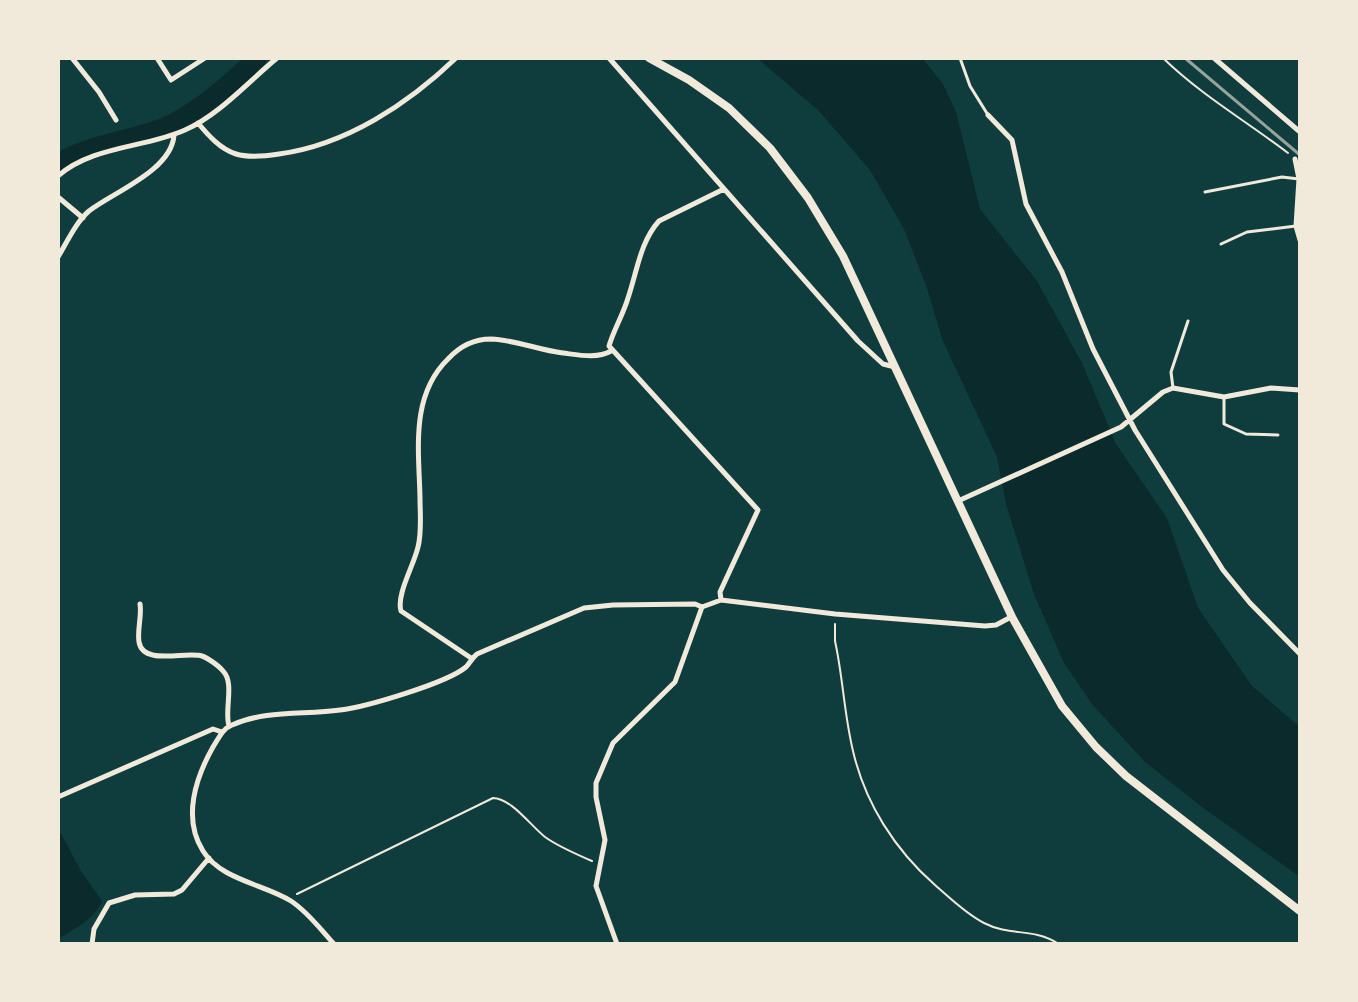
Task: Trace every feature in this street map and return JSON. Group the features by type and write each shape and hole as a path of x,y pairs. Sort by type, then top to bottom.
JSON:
{"main road":[{"path":"649,58 689,80 729,108 770,148 808,198 843,256 1012,617 1062,706 1096,747 1138,785 1300,911"}],"street":[{"path":"72,58 116,120"},
{"path":"157,58 171,80 205,58"},
{"path":"58,176 81,161 174,135 198,123 277,58"},
{"path":"198,123 208,136 238,155 266,156 298,151 336,140 409,98 456,58"},
{"path":"609,58 858,341 883,364 896,367"},
{"path":"1214,58 1300,132"},
{"path":"988,115 1012,140 1026,204 1062,272 1100,364 1131,421 1223,570 1300,654"},
{"path":"58,257 83,218 148,173 169,151 174,135"},
{"path":"1295,159 1299,179 1296,226 1300,240"},
{"path":"721,600 720,592 758,510 609,346 627,301 643,246 652,229 659,221 724,189"},
{"path":"58,197 83,218"},
{"path":"471,658 401,611 398,602 419,543 419,426 428,382 455,351 471,342 487,339 510,340 542,350 585,355 603,355 611,351"},
{"path":"957,502 1121,427 1163,392 1173,388 1224,397 1271,388 1300,390"},
{"path":"334,944 292,901 238,878 209,858 198,840 193,813 199,771 222,732 229,726 273,715 340,710 372,704 451,676 469,665 471,658 477,654 584,608 695,604 702,607 721,600 835,614 985,626 996,625 1012,617"},
{"path":"140,604 138,640 141,648 151,655 202,656 224,672 228,681 226,717 229,726"},
{"path":"617,944 596,886 605,840 596,783 613,743 675,682 702,607"},
{"path":"58,797 213,729 222,732"},
{"path":"92,944 94,929 109,903 135,895 174,894 182,890 209,858"}],"lane":[{"path":"960,58 970,86 988,115"},
{"path":"1205,192 1282,177 1299,179"},
{"path":"1221,244 1247,232 1296,226"},
{"path":"1173,388 1171,372 1188,321"},
{"path":"1224,397 1224,424 1246,434 1278,435"}],"path":[{"path":"1163,58 1180,75 1295,159"},
{"path":"835,614 835,641 853,751 859,774 890,837 912,865 980,922 1012,932 1045,935 1059,944"},
{"path":"292,901 305,889 499,797 546,838 572,853 600,863"}],"water":[{"path":"757,58 922,58 943,84 956,112 980,209 1037,281 1082,363 1116,444 1167,518 1198,608 1252,686 1300,727 1300,877 1144,761 1092,704 1064,663 1034,594 1006,504 997,457 942,339 927,288 904,229 870,170 818,110"},
{"path":"58,828 81,871 102,901 89,919 58,939"}],"waterway":[{"path":"58,163 82,152 171,125 210,99 257,58"}],"railway":[{"path":"1185,58 1300,155"}]}
